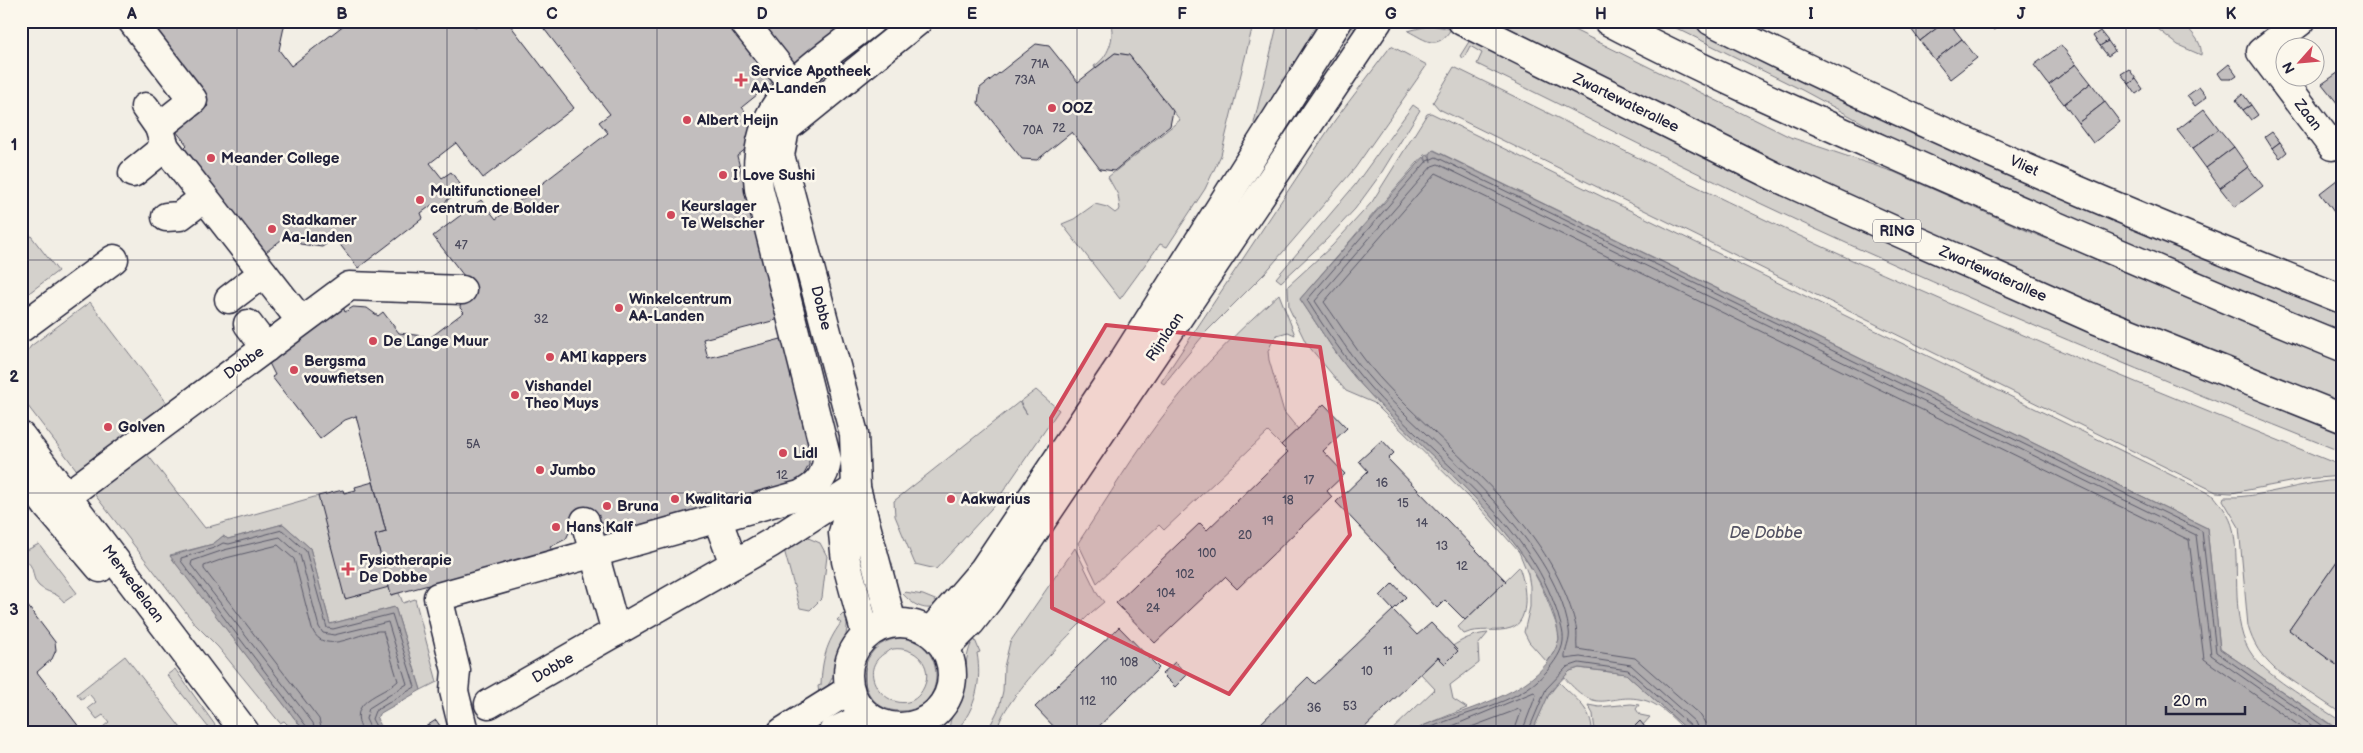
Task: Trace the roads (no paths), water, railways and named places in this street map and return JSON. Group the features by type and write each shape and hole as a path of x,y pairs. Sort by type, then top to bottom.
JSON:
{"street":[{"path":"132,21 193,100 156,127 133,173"},
{"path":"743,21 810,106"},
{"path":"464,732 454,692 456,671 438,597 594,551 800,495 821,480 826,470 827,460 759,189 757,168 768,132 770,115 781,96 792,84 871,21"},
{"path":"768,132 810,106 918,21"},
{"name":"Rijnlaan","path":"938,640 1118,370 1338,21"},
{"name":"Rijnlaan","path":"938,640 971,622 989,599 1378,21"},
{"name":"Zwartewaterallee","path":"1462,21 1765,172 1846,209 2092,318 2342,418"},
{"path":"1608,21 1784,105 1909,161 2199,289 2342,347"},
{"name":"Vliet","path":"1711,21 1766,49 2061,183 2342,299"},
{"name":"Zaan","path":"2301,21 2261,52 2332,146"},
{"path":"156,127 204,198 301,321"},
{"name":"Dobbe","path":"768,132 780,154 854,434 856,488 892,623"},
{"path":"166,217 180,216 204,198"},
{"path":"21,328 114,259"},
{"path":"229,299 263,273"},
{"name":"Dobbe","path":"57,502 349,286 462,290"},
{"path":"248,324 266,348"},
{"name":"Merwedelaan","path":"21,436 57,502 227,732"},
{"path":"826,470 838,473 856,488"},
{"name":"Merwedelaan","path":"21,472 57,502 245,732"},
{"name":"Dobbe","path":"489,704 734,564 856,488"},
{"name":"Dobbe","path":"856,488 843,533 846,562 866,635"},
{"path":"717,518 734,564"},
{"path":"586,521 616,632"},
{"path":"892,623 912,624 938,640 952,666 950,694 928,727 895,728 885,726 867,716 853,700 848,670 850,660 856,646 866,635 878,627 892,623"},
{"path":"782,732 850,690"},
{"path":"833,732 867,716"}],"water":[{"name":"De Dobbe","path":"1433,150 2207,528 2220,649 2341,732 1690,732 1626,674 1579,668 1570,671 1550,692 1532,732 1413,732 1425,725 1504,695 1522,685 1539,672 1551,657 1559,639 1550,605 1533,571 1510,538 1482,505 1358,381 1300,299 1424,157 1427,163 1425,156 1429,155 1431,162 1430,154"},
{"path":"283,524 310,548 330,624 395,607 421,690 379,714 377,719 385,732 305,732 170,556 213,544 223,536 228,539"}],"place":[{"name":"Service Apotheek AA-Landen","path":"741,80"},
{"name":"OOZ","path":"1052,108"},
{"name":"Albert Heijn","path":"687,120"},
{"name":"Meander College","path":"211,158"},
{"name":"I Love Sushi","path":"723,175"},
{"name":"Multifunctioneel centrum de Bolder","path":"420,200"},
{"name":"Keurslager Te Welscher","path":"671,215"},
{"name":"Stadkamer Aa-landen","path":"272,229"},
{"name":"Winkelcentrum AA-Landen","path":"619,308"},
{"name":"De Lange Muur","path":"373,341"},
{"name":"AMI kappers","path":"550,357"},
{"name":"Bergsma vouwfietsen","path":"294,370"},
{"name":"Vishandel Theo Muys","path":"515,395"},
{"name":"Golven","path":"108,427"},
{"name":"Lidl","path":"783,453"},
{"name":"Jumbo","path":"540,470"},
{"name":"Kwalitaria","path":"675,499"},
{"name":"Aakwarius","path":"951,499"},
{"name":"Bruna","path":"607,506"},
{"name":"Hans Kalf","path":"556,527"},
{"name":"Fysiotherapie De Dobbe","path":"348,569"}]}
